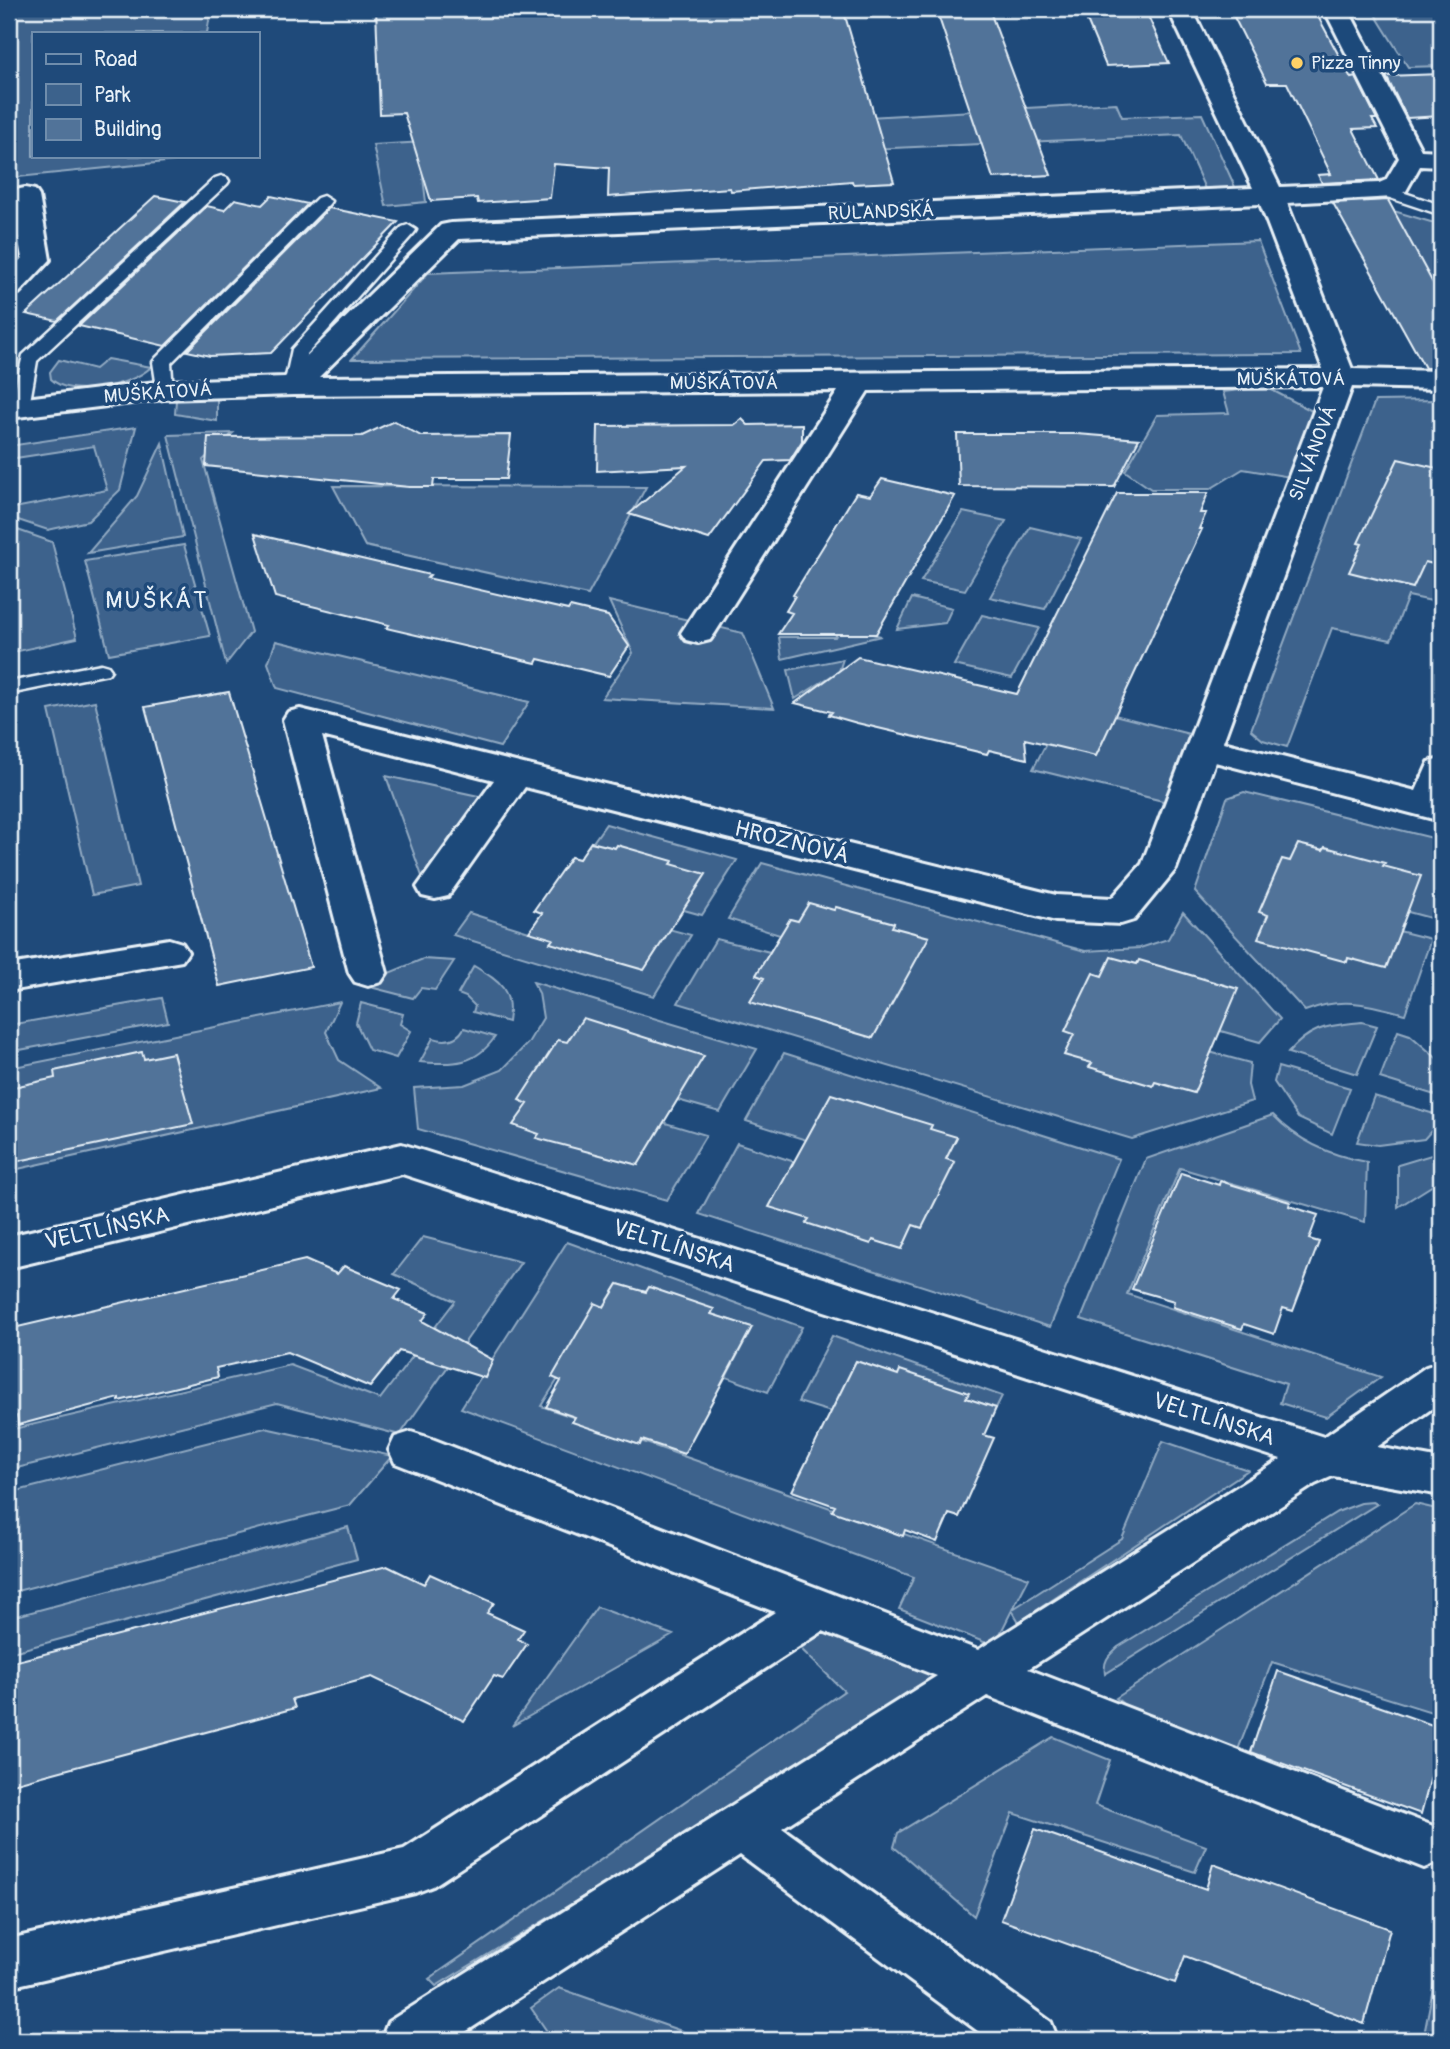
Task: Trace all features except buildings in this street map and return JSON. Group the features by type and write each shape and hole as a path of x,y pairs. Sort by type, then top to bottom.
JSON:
{"street":[{"name":"SILVÁNOVÁ","path":"1180,9 1270,195 1341,378 1202,748"},
{"path":"1336,9 1412,158"},
{"path":"1412,158 1441,159"},
{"path":"1384,191 1396,185 1412,158"},
{"name":"RULANDSKÁ","path":"293,386 452,230 1384,191"},
{"path":"9,287 36,261 25,196"},
{"name":"MUŠKÁTOVÁ","path":"14,408 164,390 293,386 1341,378 1441,380"},
{"path":"698,633 859,382"},
{"name":"HROZNOVÁ","path":"368,973 300,720 1056,908 1121,911 1158,869 1202,748"},
{"path":"1202,748 1435,808 1441,770"},
{"path":"435,887 517,774"},
{"path":"9,978 169,951"},
{"name":"VELTLÍNSKA","path":"9,1252 402,1159 1330,1457 1441,1477"},
{"path":"407,2040 1299,1471 1330,1457 1441,1378"},
{"path":"411,1450 1424,1845"},
{"path":"9,1963 415,1870 820,1608"},
{"path":"740,1826 1032,2040"}],"lane":[{"path":"14,408 29,359 221,181"},
{"path":"1384,191 1441,210"},
{"path":"164,390 162,362 323,201"},
{"path":"293,386 298,353 408,230"},
{"path":"9,688 101,670"}],"green space":[{"path":"9,9 211,9 207,32 32,32 32,158 185,160 9,178"},
{"path":"1441,9 1441,66 1408,67 1373,11"},
{"path":"1116,103 1122,117 1202,114 1236,189 1206,191 1181,135 422,169 426,202 386,206 373,145"},
{"path":"1387,209 1441,225 1441,356 1420,356"},
{"path":"1258,241 1301,354 352,359 428,273"},
{"path":"107,359 151,367 130,380 101,388 72,388 51,379 50,372 59,360 95,369"},
{"path":"1266,387 1316,413 1290,477 1243,469 1210,489 1151,489 1125,471 1157,415 1229,413 1223,392"},
{"path":"217,398 217,421 175,414 176,400"},
{"path":"1441,400 1441,603 1408,596 1391,640 1332,628 1287,747 1263,740 1251,730 1375,401"},
{"path":"136,427 120,490 88,521 48,530 9,517 9,509 107,490 94,446 9,459 9,446"},
{"path":"233,433 203,460 251,632 226,664 168,435"},
{"path":"162,443 183,537 88,553 137,496"},
{"path":"333,486 646,487 588,595 365,546"},
{"path":"963,512 1006,521 965,590 921,581"},
{"path":"9,527 52,542 77,638 9,653"},
{"path":"1030,527 1081,539 1045,609 990,597"},
{"path":"184,545 210,636 109,654 85,561"},
{"path":"912,598 952,608 945,623 897,629"},
{"path":"609,601 743,633 774,708 602,698 633,653"},
{"path":"982,615 1039,628 1012,678 954,665"},
{"path":"841,627 881,636 782,659 779,637 835,637"},
{"path":"276,641 529,702 500,747 277,688 268,663"},
{"path":"843,659 839,671 795,699 788,670"},
{"path":"95,701 138,886 92,895 49,710"},
{"path":"1067,703 1197,736 1171,803 1033,769"},
{"path":"386,776 483,797 423,879"},
{"path":"1244,792 1441,840 1441,908 1438,920 1397,909 1391,929 1431,939 1405,1014 1355,1003 1318,1006 1305,1011 1195,892 1227,798"},
{"path":"606,824 737,860 702,915 673,907 661,927 691,935 654,996 453,935 469,913 529,932"},
{"path":"762,863 1085,951 1140,948 1168,939 1183,912 1280,1019 1260,1042 1210,1028 1202,1050 1250,1063 1248,1085 1252,1101 1132,1139 678,1003 716,939 770,952 780,935 728,919"},
{"path":"423,959 454,961 435,990 421,988 413,998 370,987 384,975"},
{"path":"474,966 503,988 508,1002 508,1022 473,1012 475,1006 466,997 458,994"},
{"path":"533,982 757,1049 720,1112 667,1097 655,1120 706,1135 667,1200 418,1129 414,1088 464,1085 502,1070 528,1043 543,1018 539,993"},
{"path":"162,998 168,1022 9,1052 9,1025"},
{"path":"340,1002 326,1032 339,1060 381,1088 9,1171 9,1068"},
{"path":"361,1003 403,1014 400,1024 411,1031 396,1058 369,1050 356,1023"},
{"path":"1362,1022 1377,1026 1357,1074 1288,1053 1305,1037 1322,1028"},
{"path":"464,1028 495,1037 479,1053 462,1061 420,1062 433,1038 451,1039 458,1036"},
{"path":"1398,1031 1410,1035 1441,1062 1441,1097 1380,1078"},
{"path":"784,1053 1119,1159 1050,1327 699,1214 737,1143 804,1165 816,1143 746,1121"},
{"path":"1278,1067 1350,1088 1332,1134 1298,1118 1274,1082"},
{"path":"1374,1096 1441,1116 1441,1120 1424,1139 1378,1145 1357,1142"},
{"path":"1273,1115 1304,1140 1316,1146 1367,1162 1365,1222 1180,1168 1127,1294 1381,1377 1326,1417 1280,1403 1286,1384 1081,1319 1146,1159"},
{"path":"1441,1152 1441,1180 1398,1207 1398,1165"},
{"path":"423,1237 521,1262 400,1435 277,1403 9,1470 9,1430 290,1365 380,1399 455,1301 394,1274"},
{"path":"567,1242 802,1327 768,1392 726,1377 752,1327 618,1284 541,1406 1029,1578 1013,1609 1122,1539 1163,1441 1248,1470 1019,1622 1012,1610 994,1646 899,1609 914,1577 461,1408"},
{"path":"832,1336 1002,1396 996,1408 856,1361 831,1412 798,1402"},
{"path":"265,1428 392,1456 350,1505 9,1593 9,1493"},
{"path":"1361,1503 1377,1504 1105,1674 1107,1659 1118,1647 1337,1512"},
{"path":"1415,1504 1441,1510 1441,1715 1272,1662 1236,1755 1145,1722 1116,1698"},
{"path":"348,1527 357,1559 9,1653 9,1618"},
{"path":"597,1607 673,1635 512,1726"},
{"path":"816,1623 949,1675 436,1986 429,1979 844,1691 792,1640"},
{"path":"1053,1737 1110,1760 1095,1805 1206,1846 1195,1872 1013,1813 974,1916 894,1847 898,1833"},
{"path":"1441,1947 1441,2040 1423,2040"},
{"path":"559,1988 707,2040 553,2040 531,2008"}],"place":[{"name":"Pizza Tinny","path":"1297,63"}],"district":[{"name":"MUŠKÁT","path":"157,600"}]}
